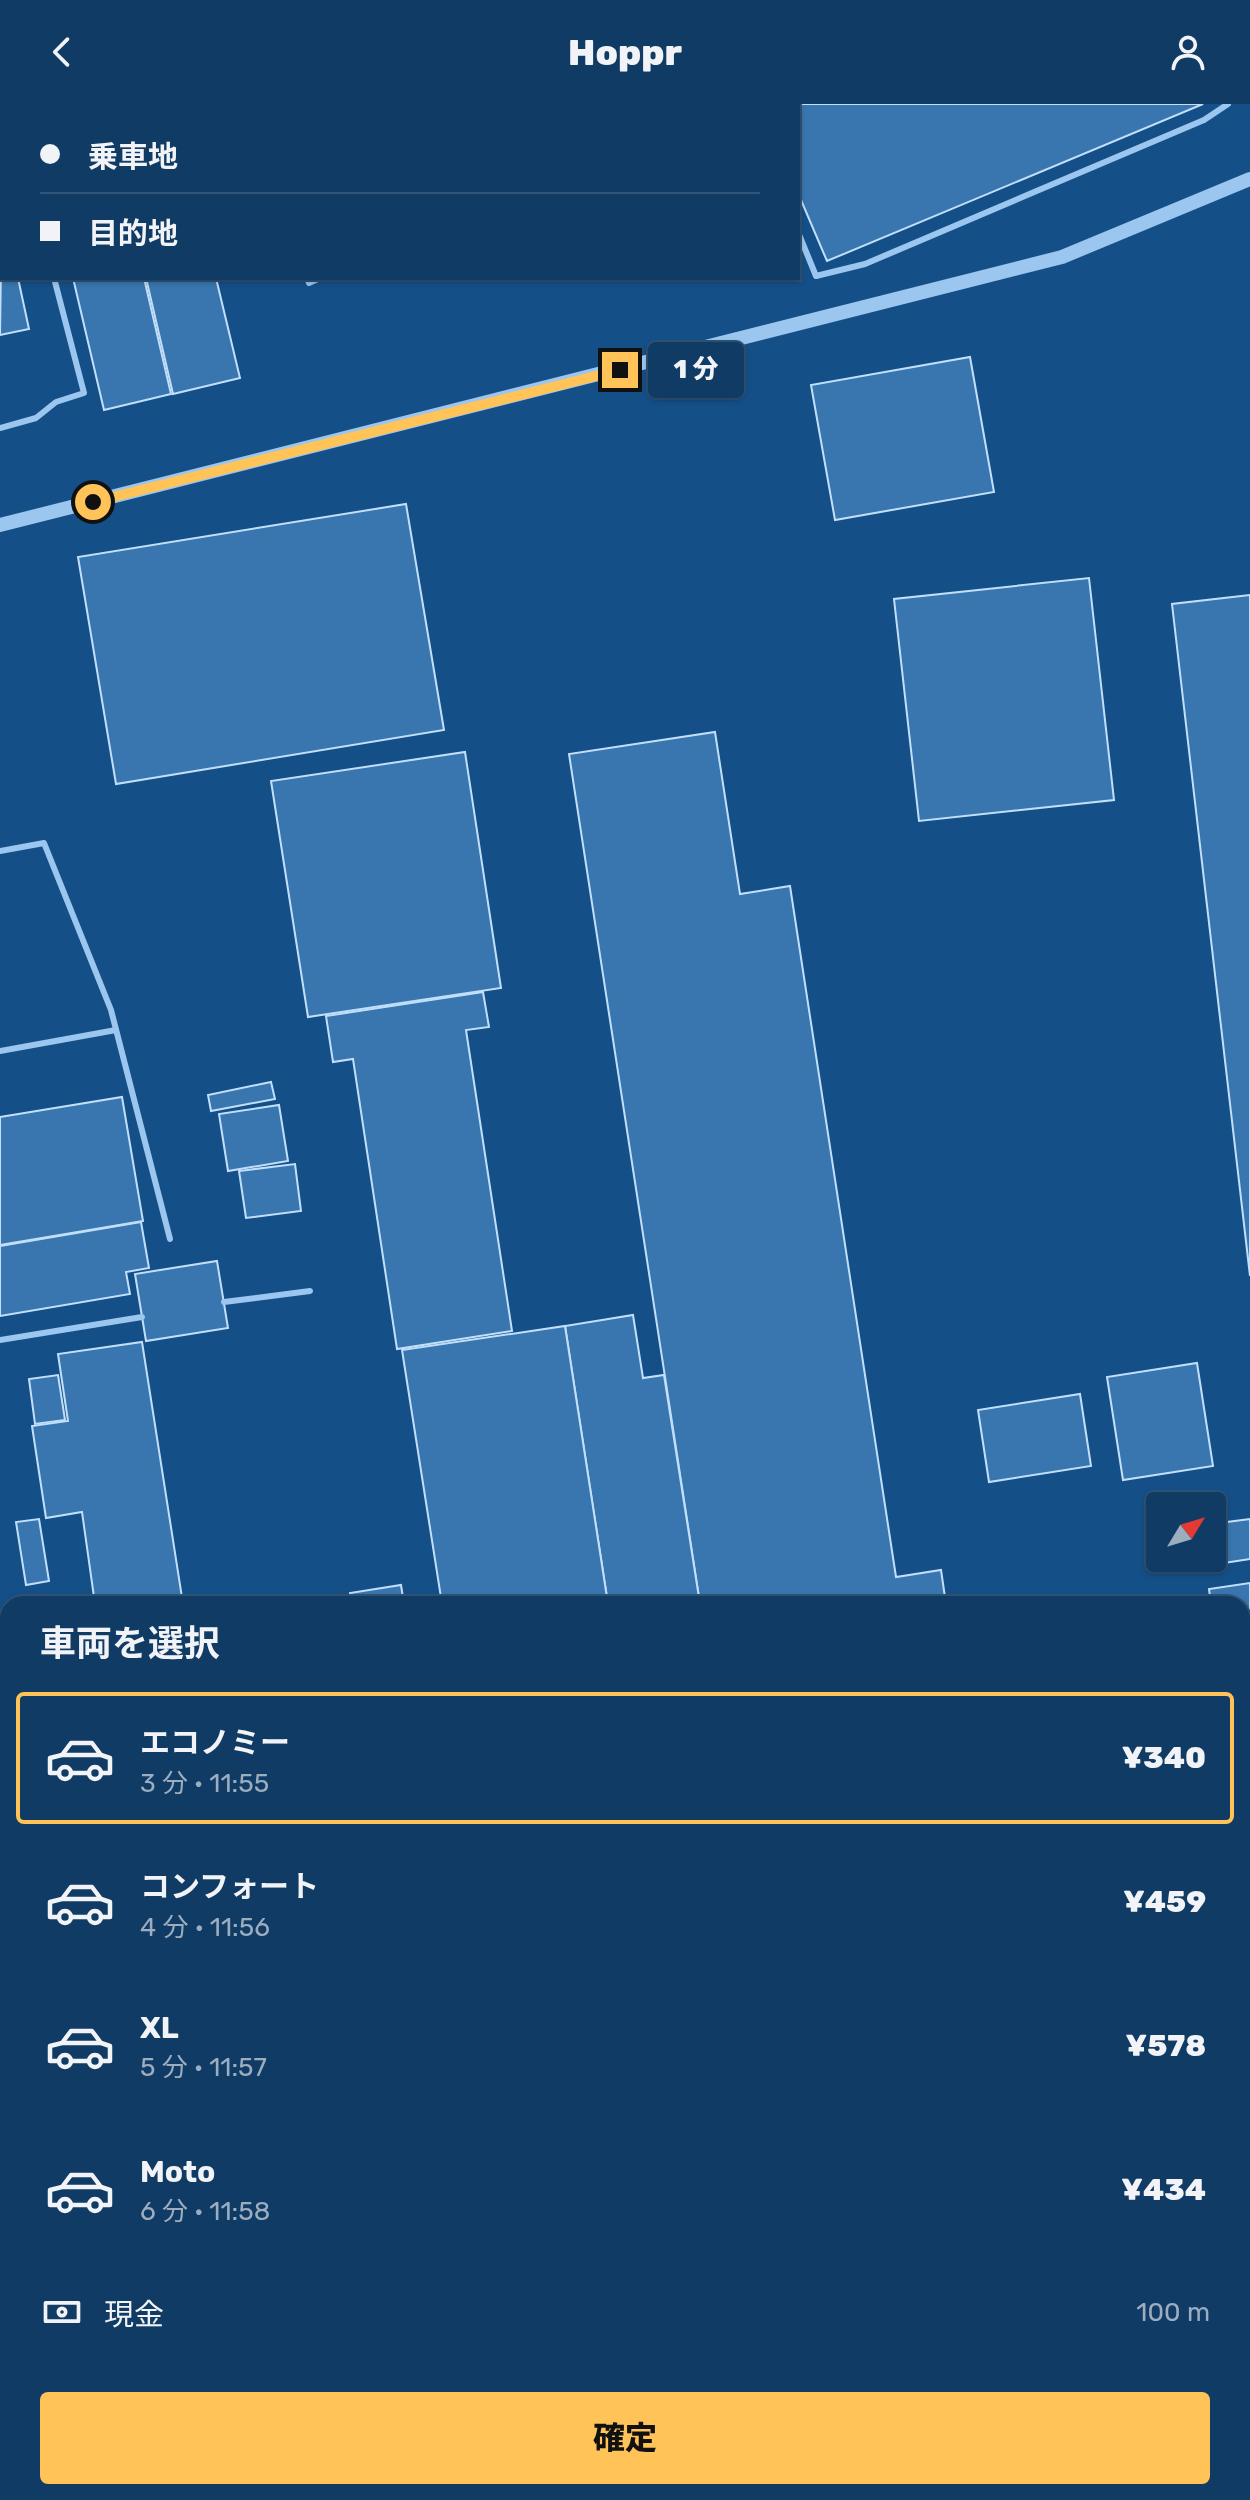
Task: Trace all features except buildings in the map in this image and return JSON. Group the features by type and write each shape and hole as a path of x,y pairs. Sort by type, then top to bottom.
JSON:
{"street":[{"path":"0,525 1062,257 1250,179"}],"lane":[{"path":"800,237 816,276 865,264 1204,120 1228,104"},
{"path":"0,428 36,418 56,402 84,393 55,280"},
{"path":"0,851 44,843 111,1010 170,1239"},
{"path":"0,1051 116,1030"},
{"path":"224,1302 310,1291"},
{"path":"0,1340 142,1317"}],"route":[{"path":"93,502 620,370"}]}
